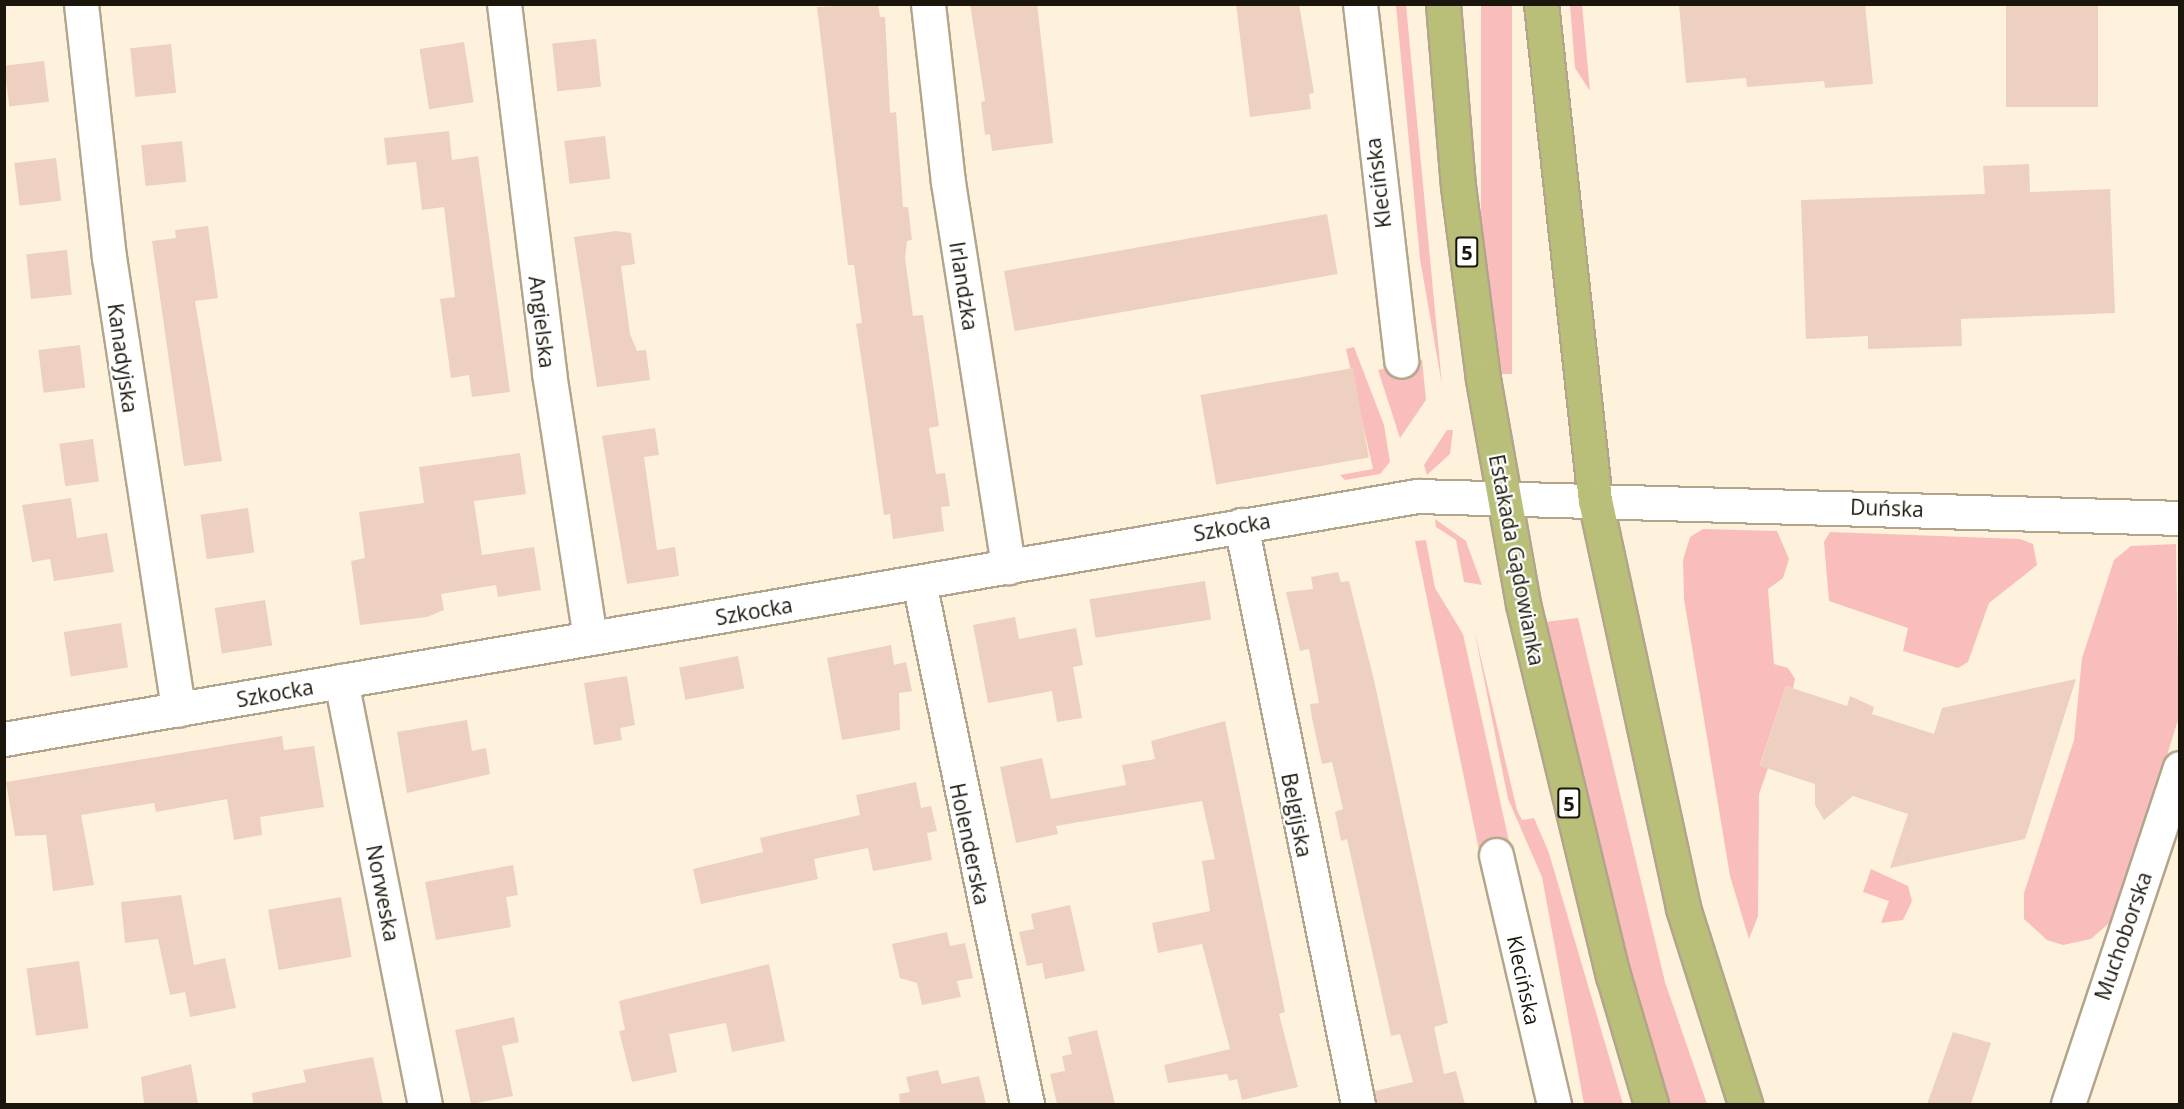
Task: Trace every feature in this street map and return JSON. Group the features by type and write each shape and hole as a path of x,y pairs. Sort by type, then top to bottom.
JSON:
{"main road":[{"name":"Estakada Gądowianka","path":"1443,4 1458,186 1503,498 1564,783 1651,1104"},
{"path":"1541,4 1595,500 1683,908 1745,1104"}],"street":[{"name":"Kanadyjska","path":"81,4 109,257 177,710"},
{"name":"Angielska","path":"504,4 549,373 590,638"},
{"name":"Irlandzka","path":"928,4 948,182 1008,567"},
{"name":"Klecińska","path":"1360,4 1401,361"},
{"name":"Szkocka","path":"4,739 1417,496 1595,500"},
{"name":"Duńska","path":"1595,500 2180,518"},
{"name":"Belgijska","path":"1241,525 1358,1104"},
{"name":"Holenderska","path":"919,582 1027,1104"},
{"name":"Norweska","path":"341,681 425,1104"},
{"name":"Muchoborska","path":"2068,1104 2180,768"},
{"name":"Klecińska","path":"1496,855 1554,1104"}],"shaded area":[{"path":"1396,5 1406,5 1442,385 1420,259"},
{"path":"1481,5 1512,5 1512,374 1481,374"},
{"path":"1570,5 1582,5 1590,91 1575,68"},
{"path":"1354,347 1384,425 1390,462 1380,474 1345,480 1340,475 1373,469 1346,349"},
{"path":"1422,360 1426,400 1400,438 1378,370"},
{"path":"1447,430 1453,430 1450,454 1427,475 1424,465"},
{"path":"1435,519 1466,541 1482,585 1464,582 1456,540 1436,527"},
{"path":"1703,529 1777,531 1789,559 1783,578 1768,589 1774,664 1788,668 1795,679 1793,688 1786,686 1760,765 1768,768 1759,794 1758,916 1749,939 1730,876 1684,599 1683,560 1690,537"},
{"path":"1830,532 2020,539 2033,544 2037,565 1989,603 1968,662 1958,668 1903,651 1908,628 1829,601 1824,542"},
{"path":"1426,540 1435,588 1463,634 1511,850 1480,855 1415,541"},
{"path":"2176,544 2179,717 2116,917 2091,939 2063,945 2047,940 2024,919 2024,893 2074,740 2082,658 2114,560 2131,546"},
{"path":"1578,618 1665,982 1707,1104 1668,1104 1602,873 1545,622"},
{"path":"1474,629 1517,810 1522,820 1534,818 1549,853 1623,1104 1584,1104 1542,877 1508,799"},
{"path":"1871,869 1908,886 1912,901 1903,920 1881,923 1889,901 1863,892"}],"building":[{"path":"878,4 880,17 885,17 890,113 896,112 903,207 908,207 912,240 907,241 905,258 913,316 923,315 939,426 929,428 936,474 945,473 950,506 941,507 944,531 893,539 890,514 884,515 856,324 862,323 854,265 848,265 817,7"},
{"path":"970,4 1037,4 1053,143 992,151 990,134 985,135 981,102 985,101"},
{"path":"1236,4 1299,4 1314,93 1309,94 1311,109 1250,117"},
{"path":"1679,4 1865,4 1873,84 1825,88 1824,81 1747,87 1746,78 1686,83"},
{"path":"2006,4 2098,4 2098,107 2006,107"},
{"path":"596,39 601,87 557,91 552,44"},
{"path":"464,42 474,102 429,109 420,49"},
{"path":"171,44 176,93 135,97 130,48"},
{"path":"44,61 49,102 9,107 4,66"},
{"path":"449,131 452,160 478,156 510,392 472,397 469,375 451,378 440,299 455,297 444,207 422,210 416,162 387,165 384,138"},
{"path":"605,136 610,179 570,184 564,141"},
{"path":"182,141 186,182 146,186 141,145"},
{"path":"56,158 61,201 20,206 14,163"},
{"path":"2029,164 2030,192 2110,189 2115,313 1961,319 1962,346 1868,349 1868,336 1806,339 1801,200 1985,194 1983,166"},
{"path":"1327,214 1338,274 1015,331 1004,271"},
{"path":"208,226 218,298 195,301 222,461 184,466 152,241 176,238 175,230"},
{"path":"616,231 631,233 635,264 621,266 630,334 637,351 646,350 650,380 597,387 574,237"},
{"path":"67,250 72,295 31,299 26,254"},
{"path":"80,345 85,388 44,393 38,350"},
{"path":"1353,368 1369,458 1216,485 1200,395"},
{"path":"655,428 659,455 644,457 657,550 675,547 679,576 627,584 602,436"},
{"path":"93,439 99,482 65,486 59,444"},
{"path":"520,453 526,494 474,501 482,555 534,547 541,590 498,597 496,585 441,594 444,610 427,617 360,625 351,561 365,558 359,512 424,503 419,467"},
{"path":"71,498 77,538 107,533 114,572 54,581 50,559 32,562 22,505"},
{"path":"248,508 254,553 207,559 200,515"},
{"path":"1338,572 1341,582 1349,581 1374,680 1448,1023 1434,1027 1444,1074 1456,1071 1465,1104 1376,1104 1375,1091 1413,1082 1400,1034 1391,1036 1347,839 1341,841 1335,812 1343,809 1332,762 1322,764 1312,718 1310,704 1319,703 1309,649 1300,651 1286,592 1313,589 1311,577"},
{"path":"1205,581 1211,620 1096,638 1089,599"},
{"path":"265,600 272,645 222,653 215,608"},
{"path":"1015,617 1019,639 1076,628 1083,665 1073,667 1082,718 1057,722 1052,691 988,703 973,625"},
{"path":"121,623 128,667 71,677 64,632"},
{"path":"891,645 894,665 906,662 912,691 899,693 900,730 842,740 827,658"},
{"path":"738,656 744,688 685,700 679,667"},
{"path":"627,676 635,725 620,728 622,740 594,745 584,683"},
{"path":"2076,679 2025,839 1890,868 1908,814 1853,796 1824,820 1815,805 1815,784 1760,766 1786,686 1847,706 1850,696 1874,707 1872,714 1934,734 1942,708"},
{"path":"467,720 472,751 486,748 490,774 407,793 397,732"},
{"path":"1225,721 1285,1012 1279,1014 1298,1087 1242,1100 1237,1079 1229,1081 1227,1074 1168,1083 1164,1065 1230,1049 1202,944 1158,953 1152,923 1210,911 1202,861 1215,859 1202,801 1056,826 1058,834 1016,843 1000,767 1042,758 1051,799 1126,785 1122,765 1155,759 1151,741"},
{"path":"282,736 284,750 314,746 324,807 260,817 262,835 234,840 227,799 156,812 154,803 81,815 94,885 53,891 46,835 15,836 6,782"},
{"path":"916,782 921,808 931,806 937,831 927,833 932,860 873,871 868,848 814,859 818,879 701,904 693,869 763,852 760,838 860,815 856,795"},
{"path":"513,865 518,895 506,897 511,927 436,940 425,882"},
{"path":"181,895 194,965 225,958 236,1008 190,1017 185,992 170,995 158,939 125,943 121,902"},
{"path":"341,897 352,957 279,970 268,910"},
{"path":"1070,905 1085,971 1045,979 1042,963 1027,966 1019,932 1034,929 1031,914"},
{"path":"947,932 950,946 965,943 973,978 957,981 961,997 922,1005 917,983 900,978 892,944"},
{"path":"79,961 88,1028 36,1036 27,968"},
{"path":"769,964 785,1041 732,1052 726,1023 669,1034 677,1072 632,1082 619,1031 625,1030 619,1001"},
{"path":"514,1017 519,1042 502,1046 513,1096 471,1104 455,1030"},
{"path":"1097,1030 1115,1104 1057,1104 1050,1074 1065,1071 1062,1056 1072,1054 1068,1037"},
{"path":"1953,1032 1991,1043 1971,1104 1927,1104"},
{"path":"373,1057 383,1104 253,1104 252,1093 306,1082 303,1070"},
{"path":"191,1064 198,1104 144,1104 141,1077"},
{"path":"938,1070 942,1084 979,1076 986,1104 900,1104 899,1094 910,1092 906,1077"}]}
